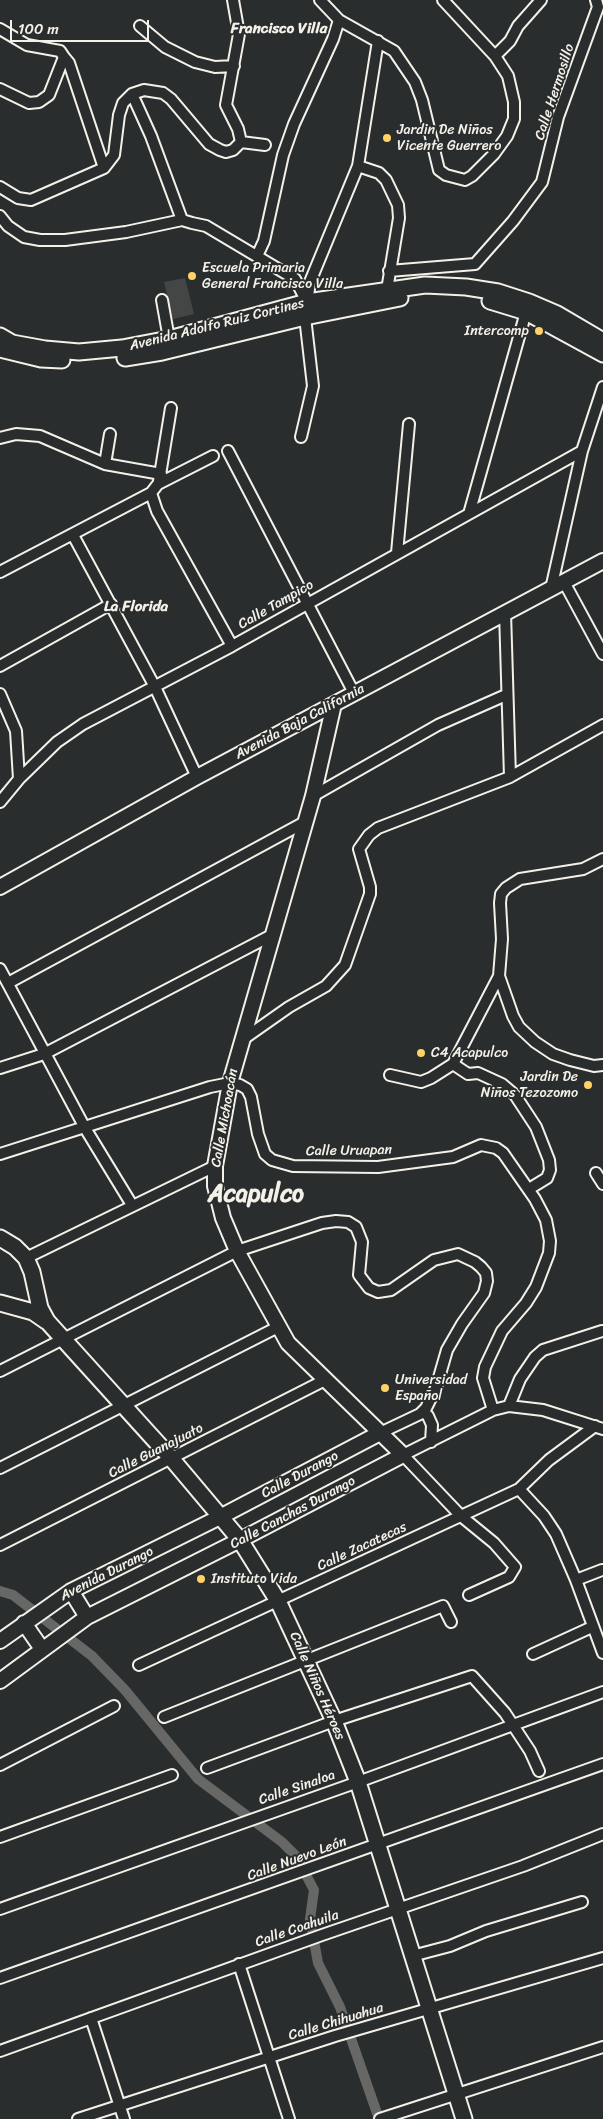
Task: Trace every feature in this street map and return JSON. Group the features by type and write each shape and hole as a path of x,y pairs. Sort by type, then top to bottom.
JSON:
{"main road":[{"name":"Avenida Adolfo Ruiz Cortines","path":"0,336 12,343 79,352 122,348 360,299 387,290 425,284 498,292 557,314 603,341"},
{"name":"Avenida Adolfo Ruiz Cortines","path":"360,299 435,295 465,296 497,303 526,312 603,354"},
{"name":"Avenida Adolfo Ruiz Cortines","path":"0,349 41,359 85,362 123,358 162,352 306,310"},
{"name":"Avenida Baja California","path":"0,886 197,777 504,612 603,562"},
{"name":"Calle Michoacán","path":"334,704 313,796 270,936 230,1083 215,1166 218,1202 237,1251 288,1343 403,1455"},
{"path":"0,1238 15,1247 26,1258"},
{"name":"Calle Niños Héroes","path":"26,1258 32,1272 37,1298 47,1321 62,1340 171,1458 240,1540 278,1601 334,1721 358,1782 464,2119"},
{"path":"25,1309 37,1298"},
{"name":"Calle Niños Héroes","path":"0,1303 25,1309 47,1321"},
{"name":"Calle Durango","path":"220,1517 380,1433"},
{"name":"Calle Canchas Durango","path":"0,1681 83,1619 403,1455"},
{"name":"Avenida Durango","path":"0,1641 66,1594 220,1517"},
{"path":"66,1594 83,1619"},
{"path":"24,1623 42,1649"}],"street":[{"path":"233,0 239,34 226,105 238,129 241,142"},
{"path":"320,0 339,20 394,51 415,82 422,100 439,170 446,176 465,180 472,176 494,154 507,136 514,119 514,102 508,76 495,56 447,1"},
{"path":"495,56 510,41 518,26 541,0"},
{"name":"Calle Hermosillo","path":"389,271 475,264 513,221 542,182 558,117 598,7 596,0"},
{"path":"257,256 267,232 283,155 291,132 333,39 339,20"},
{"path":"140,26 166,47 196,62 215,68 234,66"},
{"path":"0,29 27,45 60,51 69,63 104,168"},
{"path":"301,437 313,386 306,310 310,282 358,166 378,41"},
{"path":"0,89 29,103 39,102 49,95 64,57"},
{"path":"0,187 18,198 31,200 104,168 114,155 119,115 123,103 132,94 144,90 163,93 171,98 209,144 220,150 226,152 233,150 241,142"},
{"path":"132,94 151,136 182,220"},
{"path":"241,142 265,145"},
{"path":"358,166 379,174 386,180 398,205 399,218 387,290"},
{"path":"0,216 8,226 24,237 40,240 64,240 117,233 182,220 206,226 295,279 306,310"},
{"path":"162,300 169,339"},
{"path":"469,514 526,312"},
{"path":"551,589 582,451 603,386"},
{"path":"0,572 151,493 159,479 171,408"},
{"path":"397,553 409,424"},
{"path":"0,438 16,434 40,436 105,464 159,479 213,456"},
{"path":"105,464 110,434"},
{"path":"228,451 354,693"},
{"name":"Calle Tampico","path":"0,802 19,779 58,742 82,724 232,646 582,451"},
{"path":"151,493 158,511 232,646"},
{"path":"73,535 155,687 197,777"},
{"path":"564,582 603,654"},
{"path":"0,666 111,604"},
{"path":"504,612 510,777"},
{"path":"0,694 16,731 19,779"},
{"path":"313,796 438,725 506,695"},
{"path":"242,1040 289,1007 326,986 345,965 370,894 370,886 359,849 369,835 378,828 510,777 603,725"},
{"path":"8,983 305,822"},
{"path":"390,1074 421,1082 432,1078 453,1064 499,976 502,939 500,903 501,894 506,888 520,879 583,869 603,858"},
{"path":"0,1068 44,1054 270,936"},
{"path":"0,969 85,1128 132,1206"},
{"path":"499,976 513,1016 519,1027 535,1042 553,1054 570,1060 594,1066 603,1065"},
{"path":"453,1064 468,1074 478,1073 502,1084 515,1095 536,1127 549,1160 550,1170 547,1178 529,1189 546,1220 550,1241 549,1253 536,1286 526,1303 502,1331 485,1367 483,1378 493,1410"},
{"path":"0,1154 210,1087 230,1083"},
{"name":"Calle Uruapan","path":"230,1083 247,1089 251,1097 261,1145 265,1154 272,1160 293,1166 378,1167 453,1156 488,1145 503,1152 529,1189"},
{"path":"26,1258 215,1166"},
{"path":"596,1173 603,1184"},
{"path":"0,1371 237,1251 322,1223 348,1222 356,1227 362,1242 359,1275 370,1288 378,1292 391,1290 424,1265 458,1254 475,1262 486,1273 487,1281 484,1293 447,1350 436,1388 425,1410 380,1433"},
{"path":"0,1468 278,1327"},
{"path":"508,1406 520,1379 535,1357 543,1350 602,1331"},
{"name":"Calle Guanajuato","path":"0,1545 325,1380"},
{"name":"Calle Canchas Durango","path":"403,1455 493,1410 508,1406 543,1410 599,1428"},
{"path":"425,1410 432,1426 431,1442"},
{"path":"599,1428 549,1460 519,1489 544,1516 556,1534 576,1580 603,1653"},
{"name":"Calle Michoacán","path":"403,1455 461,1516 494,1543 515,1567 509,1577 469,1595"},
{"name":"Calle Zacatecas","path":"139,1664 519,1489"},
{"path":"576,1580 602,1570"},
{"path":"164,1716 443,1606 451,1622"},
{"path":"533,1654 592,1627"},
{"path":"207,1768 334,1721 472,1676 505,1713 530,1751 538,1771"},
{"name":"Calle Sinaloa","path":"0,1909 358,1782 603,1692"},
{"path":"0,1765 114,1706"},
{"name":"Calle Nuevo León","path":"0,1978 290,1877 603,1764"},
{"path":"0,1837 172,1775"},
{"name":"Calle Coahuila","path":"0,2051 238,1964 523,1866 603,1834"},
{"path":"412,1956 450,1946 486,1931 582,1902"},
{"name":"Calle Chihuahua","path":"78,2119 428,2007 603,1958"},
{"path":"238,1964 289,2119"},
{"path":"91,2018 124,2119"},
{"path":"384,2118 603,2047"}],"shaded area":[{"path":"185,278 194,314 173,319 164,282"}],"waterway":[{"path":"0,1591 13,1595 92,1656 125,1690 198,1779 282,1842 296,1856 314,1890 310,1919 318,1963 340,2007 379,2119"}],"place":[{"name":"Jardin De Niños Vicente Guerrero","path":"387,138"},
{"name":"Escuela Primaria General Francisco Villa","path":"192,276"},
{"name":"Intercomp","path":"539,331"},
{"name":"C4 Acapulco","path":"421,1053"},
{"name":"Jardin De Niños Tezozomo","path":"588,1085"},
{"name":"Universidad Español","path":"385,1388"},
{"name":"Instituto Vida","path":"201,1579"}],"district":[{"name":"Francisco Villa","path":"279,29"},
{"name":"La Florida","path":"136,607"},
{"name":"Acapulco","path":"256,1195"}]}
